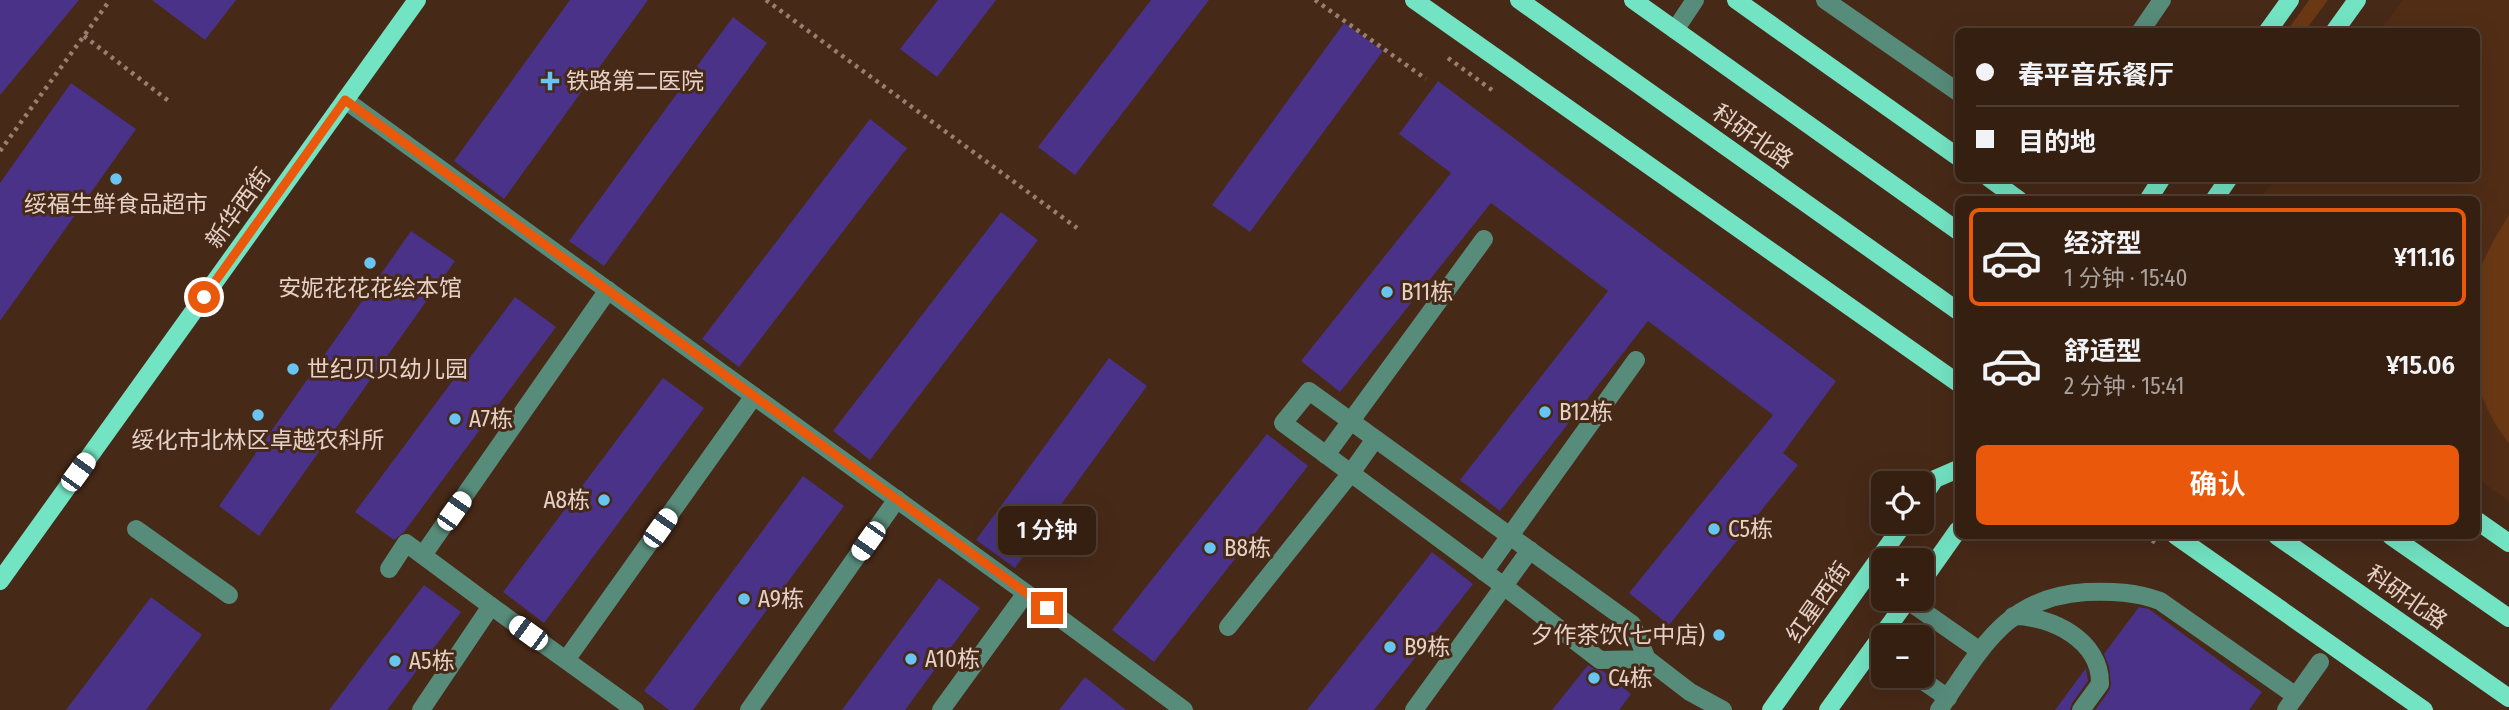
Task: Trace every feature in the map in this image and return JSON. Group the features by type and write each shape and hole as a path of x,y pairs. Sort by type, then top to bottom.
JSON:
{"main road":[{"name":"新华西街","path":"0,581 417,0"},
{"path":"1413,0 1955,381"},
{"name":"科研北路","path":"1519,0 1955,309"},
{"name":"科研北路","path":"1633,0 1955,229"},
{"path":"1736,0 1955,155"},
{"path":"2270,28 2290,0"},
{"path":"2337,28 2357,0"},
{"path":"1994,182 2014,196"},
{"path":"1934,480 1955,470"},
{"path":"2480,523 2509,543"},
{"name":"红星西街","path":"1771,710 1896,534"},
{"path":"1934,563 1955,534"},
{"path":"2180,539 2424,710"},
{"name":"科研北路","path":"2281,539 2509,698"},
{"name":"科研北路","path":"2396,539 2509,618"},
{"path":"1828,710 1871,658"}],"lane":[{"path":"1675,30 1695,0"},
{"path":"1825,0 1955,90"},
{"path":"2143,28 2162,0"},
{"path":"345,100 1026,593 1166,704 1184,710"},
{"path":"1326,455 1484,239"},
{"path":"423,555 608,290"},
{"path":"1484,572 1636,360"},
{"path":"1647,659 1600,660 1283,423 1308,391 1632,624 1647,659 1690,692 1723,710"},
{"path":"566,660 754,396"},
{"path":"1228,627 1375,439"},
{"path":"749,710 897,499"},
{"path":"136,529 229,595"},
{"path":"389,569 406,543 629,708"},
{"path":"1414,710 1530,550"},
{"path":"1928,688 1943,704 1998,628 2037,602 2073,593 2124,592 2160,601 2291,703 2320,662"},
{"path":"941,710 1026,593"},
{"path":"421,710 491,606"},
{"path":"1925,611 1980,651"},
{"path":"2013,616 2042,619 2055,624 2079,639 2088,649 2097,666 2100,684 2081,710"}],"path":[{"path":"0,151 3,142 110,0"},
{"path":"766,0 1077,228"},
{"path":"1315,0 1426,79"},
{"path":"84,36 170,102"},
{"path":"1448,58 1492,90"}],"shaded area":[{"path":"2309,0 2328,0 2307,28 2289,28"},
{"path":"2403,0 2509,0 2509,501 2480,481 2480,196 2262,196 2273,182 2480,182 2480,28 2382,28"},
{"path":"2509,215 2509,443 2493,420 2480,389 2480,272 2490,247"}],"building":[{"path":"0,0 79,0 0,95"},
{"path":"152,0 236,0 205,40"},
{"name":"铁路第二医院","path":"570,0 648,0 504,199 454,161"},
{"path":"938,0 996,0 937,77 900,49"},
{"path":"1151,0 1209,0 1075,175 1038,147"},
{"path":"733,17 767,43 604,266 569,241"},
{"path":"1344,23 1383,51 1250,232 1212,205"},
{"path":"1438,81 1836,381 1783,453 1798,465 1669,625 1629,593 1773,415 1648,321 1500,511 1460,480 1608,291 1491,203 1340,392 1301,361 1451,173 1399,134"},
{"path":"71,83 136,129 0,321 0,183"},
{"path":"870,119 907,148 739,367 702,339"},
{"path":"1001,212 1038,240 870,460 833,431"},
{"path":"411,231 455,261 259,536 219,506"},
{"name":"A7栋","path":"515,297 556,327 404,532 394,540 355,512"},
{"path":"1109,358 1147,386 1015,568 976,540"},
{"name":"A8栋","path":"663,378 704,408 544,623 503,592"},
{"name":"B8栋","path":"1267,434 1308,466 1154,662 1112,630"},
{"name":"A9栋","path":"803,476 844,506 693,710 669,710 644,691"},
{"name":"B9栋","path":"1432,552 1473,584 1374,710 1307,710"},
{"name":"A10栋","path":"939,578 980,608 905,710 842,710"},
{"name":"A5栋","path":"424,585 461,612 387,710 329,710"},
{"path":"151,597 202,635 146,710 66,710"},
{"path":"2139,607 2149,609 2262,692 2249,710 2095,710 2111,684 2104,654"},
{"name":"C4栋","path":"1588,665 1603,671 1631,694 1619,710 1552,710"},
{"path":"2086,668 2088,681 2070,710 2055,710"},
{"path":"1085,677 1126,710 1059,710"}],"place":[{"name":"铁路第二医院","path":"550,81"},
{"name":"绥福生鲜食品超市","path":"116,179"},
{"name":"安妮花花花绘本馆","path":"370,263"},
{"name":"B11栋","path":"1387,292"},
{"name":"世纪贝贝幼儿园","path":"293,369"},
{"name":"B12栋","path":"1545,412"},
{"name":"绥化市北林区卓越农科所","path":"258,415"},
{"name":"A7栋","path":"455,419"},
{"name":"A8栋","path":"604,500"},
{"name":"C5栋","path":"1714,529"},
{"name":"B8栋","path":"1210,548"},
{"name":"A9栋","path":"744,599"},
{"name":"夕作茶饮(七中店)","path":"1719,635"},
{"name":"B9栋","path":"1390,647"},
{"name":"A10栋","path":"911,659"},
{"name":"A5栋","path":"395,661"},
{"name":"C4栋","path":"1594,678"}],"route":[{"path":"204,297 345,100 1047,608"}]}
